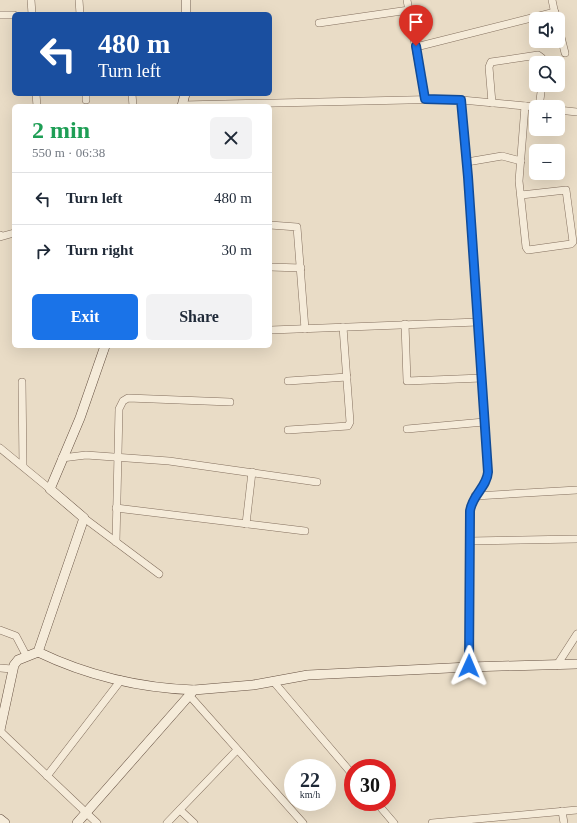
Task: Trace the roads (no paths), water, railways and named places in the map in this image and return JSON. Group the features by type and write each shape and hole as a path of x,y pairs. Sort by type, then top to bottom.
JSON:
{"street":[{"path":"31,0 32,12"},
{"path":"79,0 80,12"},
{"path":"186,0 186,12"},
{"path":"407,0 425,99"},
{"path":"552,0 555,12"},
{"path":"319,23 409,10"},
{"path":"0,15 12,15"},
{"path":"416,46 529,21"},
{"path":"564,48 565,53"},
{"path":"492,103 489,67 491,62 529,56"},
{"path":"222,104 425,99 461,100 529,106"},
{"path":"461,100 467,162 482,378 487,480 475,496 470,511 469,666"},
{"path":"521,195 566,190 573,242 571,244 527,249 519,181 525,106"},
{"path":"565,111 577,112"},
{"path":"467,162 502,156 521,161"},
{"path":"272,225 297,227 305,329"},
{"path":"0,236 12,233"},
{"path":"272,267 301,268"},
{"path":"272,330 478,322"},
{"path":"406,324 407,381 482,378"},
{"path":"288,430 348,426 350,422 343,327"},
{"path":"50,489 80,418 104,348"},
{"path":"288,381 347,377"},
{"path":"22,382 23,466"},
{"path":"116,542 119,409 125,399 230,402"},
{"path":"407,429 484,422"},
{"path":"0,448 84,518 159,574"},
{"path":"62,458 86,455 200,464 317,482"},
{"path":"246,524 252,472"},
{"path":"475,496 577,490"},
{"path":"116,508 305,531"},
{"path":"38,652 84,518"},
{"path":"470,541 577,539"},
{"path":"0,630 16,636 27,657"},
{"path":"557,665 577,634"},
{"path":"97,823 0,730 12,669 18,660 38,652 73,666 121,680 155,688 191,693 253,685 308,675 469,666 577,664"},
{"path":"0,668 12,669"},
{"path":"47,776 121,680"},
{"path":"273,681 344,764"},
{"path":"191,693 238,750 303,823"},
{"path":"77,823 191,693"},
{"path":"167,823 238,750"},
{"path":"180,810 194,823"},
{"path":"432,823 577,810"},
{"path":"384,811 394,823"},
{"path":"562,811 564,823"},
{"path":"0,819 5,823"}]}
